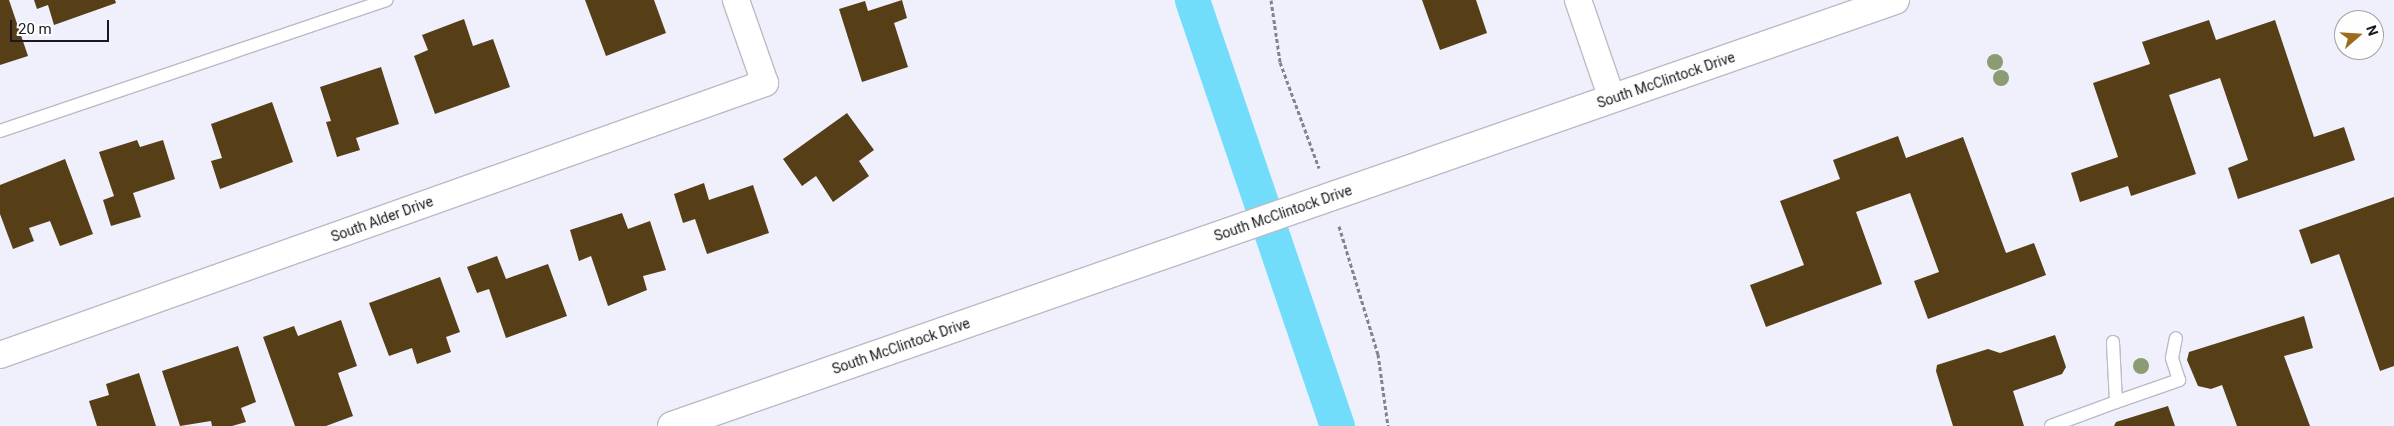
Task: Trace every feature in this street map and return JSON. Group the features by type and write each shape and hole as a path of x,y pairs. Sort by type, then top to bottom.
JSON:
{"main road":[{"name":"South McClintock Drive","path":"672,426 1895,0"}],"street":[{"name":"South Alder Drive","path":"0,355 765,83 736,0"},
{"path":"1578,0 1612,99"}],"lane":[{"path":"0,131 386,0"},
{"path":"2051,426 2179,380 2172,358 2176,338"},
{"path":"2113,342 2116,402"}],"path":[{"path":"1271,0 1280,62 1308,136"},
{"path":"1351,265 1378,354 1388,426"}],"building":[{"path":"0,0 9,0 28,56 0,65"},
{"path":"34,0 115,0 116,3 54,25 48,5 37,9"},
{"path":"585,0 654,0 666,33 606,56"},
{"path":"902,0 907,18 894,23 908,67 862,82 839,9 865,1 868,11"},
{"path":"1422,0 1476,0 1487,33 1440,50"},
{"path":"464,19 473,46 493,39 510,87 435,114 414,56 428,50 422,35"},
{"path":"2209,20 2216,40 2275,20 2314,137 2344,127 2355,160 2238,199 2228,168 2248,160 2220,78 2169,95 2196,174 2131,196 2128,186 2080,202 2071,173 2118,157 2093,83 2150,64 2142,42"},
{"path":"381,67 399,124 356,138 360,150 337,157 326,122 331,121 320,87"},
{"path":"272,102 293,162 220,189 211,161 222,158 211,124"},
{"path":"847,113 874,150 859,161 869,176 833,202 816,176 802,186 783,159"},
{"path":"1898,136 1906,158 1963,137 2006,253 2034,243 2046,275 1928,319 1914,281 1939,272 1910,193 1856,212 1882,284 1766,327 1750,285 1804,265 1780,201 1840,179 1833,160"},
{"path":"137,140 140,147 163,140 175,179 133,193 141,217 111,226 103,200 114,196 99,152"},
{"path":"65,159 93,234 60,246 50,221 29,228 34,241 13,249 0,214 0,185"},
{"path":"704,183 709,200 753,185 769,233 707,254 695,219 683,223 674,194"},
{"path":"2394,197 2394,366 2380,371 2339,254 2311,264 2299,230"},
{"path":"622,213 628,229 650,221 666,270 643,276 647,290 608,306 591,256 579,261 570,230"},
{"path":"497,256 506,279 548,264 567,316 506,338 489,289 477,293 467,267"},
{"path":"440,277 460,332 446,337 451,352 417,364 412,348 389,356 369,303"},
{"path":"2304,316 2313,348 2284,356 2310,426 2237,426 2222,385 2211,389 2198,386 2187,360 2189,352"},
{"path":"341,320 357,366 338,373 353,416 326,426 295,426 263,337 294,326 298,336"},
{"path":"2055,335 2066,367 2062,374 2013,391 2024,426 1953,426 1936,371 1937,365 1988,349 2000,353"},
{"path":"238,346 256,402 241,408 246,422 232,426 212,426 211,421 180,426 162,371"},
{"path":"139,373 156,426 97,426 89,401 109,395 106,384"},
{"path":"2168,406 2175,426 2114,426 2116,422"}],"waterway":[{"path":"1192,0 1337,426"}]}
